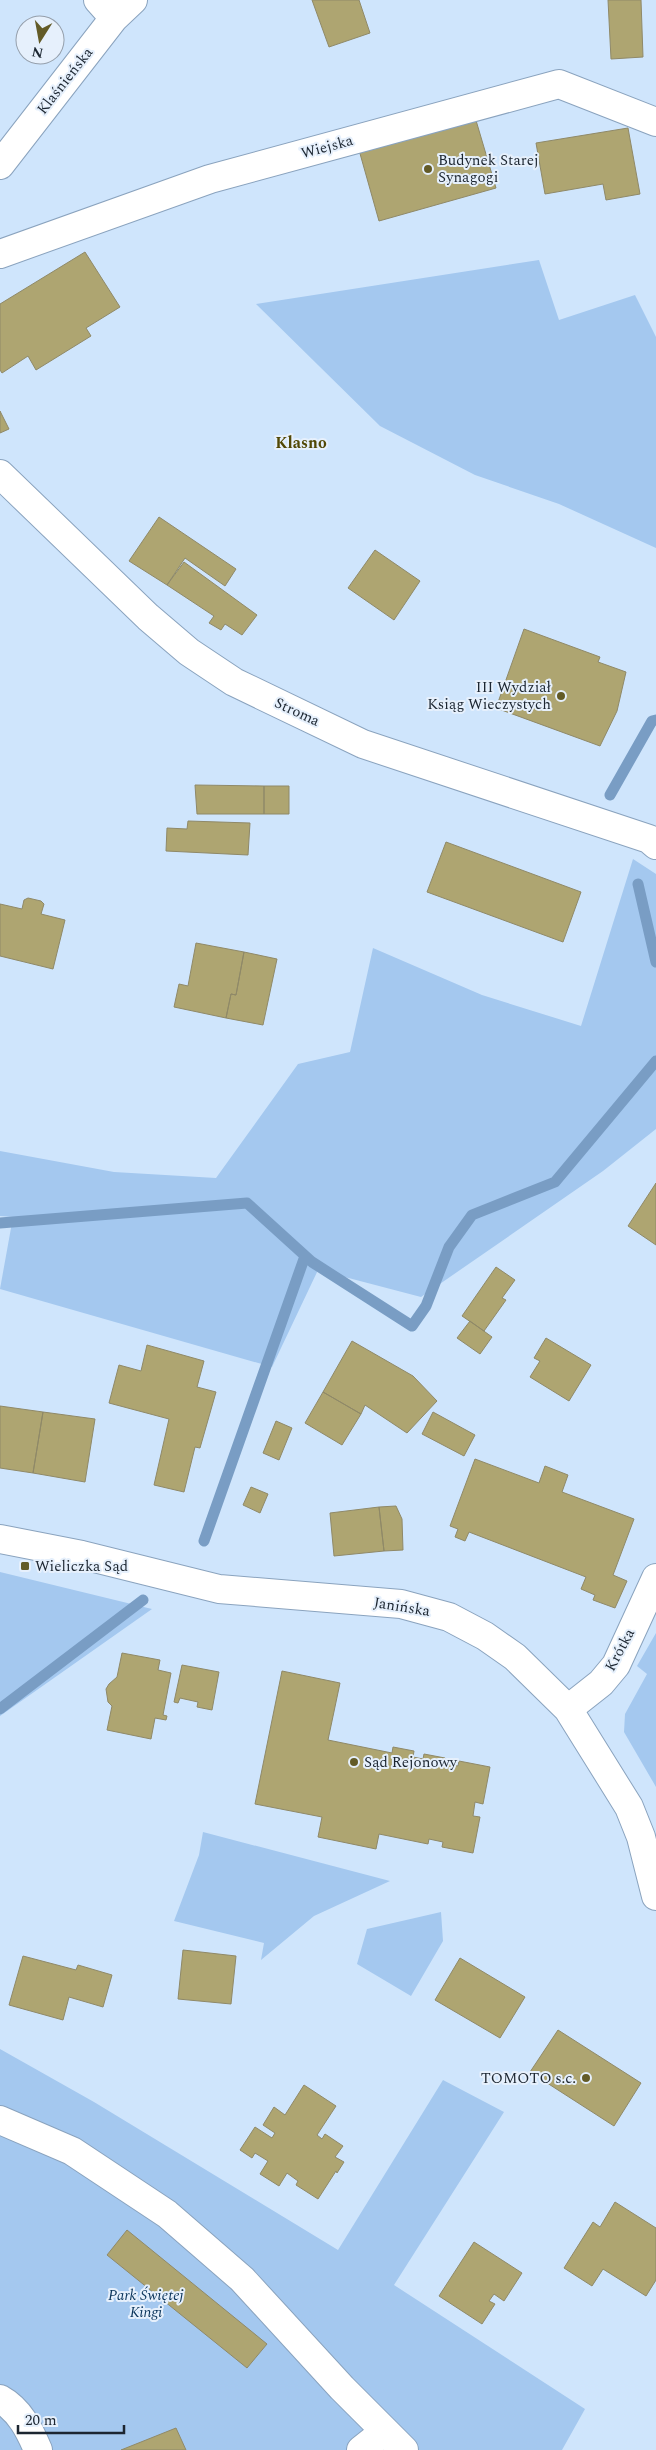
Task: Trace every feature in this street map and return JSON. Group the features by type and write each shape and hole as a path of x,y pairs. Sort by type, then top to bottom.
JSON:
{"street":[{"name":"Klaśnieńska","path":"0,165 106,9 133,0"},
{"name":"Wiejska","path":"0,254 210,179 559,84 656,122"},
{"name":"Stroma","path":"0,474 148,617 189,652 234,682 363,744 649,839 656,844"},
{"name":"Janińska","path":"0,1539 42,1546 219,1589 401,1604 449,1617 485,1636 515,1657 568,1709 629,1807 640,1837 656,1896"},
{"name":"Krótka","path":"568,1709 601,1683 616,1665 656,1578"},
{"path":"0,2120 72,2151 168,2214 242,2279 342,2388 394,2441 361,2450"},
{"path":"0,2400 28,2426 38,2450"}],"green space":[{"path":"539,260 559,320 635,295 656,337 656,548 559,504 475,475 380,426 256,304"},
{"path":"633,859 656,874 656,1129 603,1171 421,1297 318,1270 272,1367 0,1289 13,1217 0,1216 0,1151 114,1172 216,1178 298,1064 350,1052 373,948 482,995 581,1026"},
{"path":"0,1572 152,1609 0,1716"},
{"path":"656,1633 656,1787 624,1732 625,1714 647,1674 637,1666"},
{"path":"203,1832 390,1881 314,1916 261,1960 264,1943 174,1921 199,1855"},
{"path":"441,1912 443,1941 411,1996 357,1964 367,1929"},
{"name":"Park Świętej Kingi","path":"0,2049 94,2102 338,2250 443,2080 504,2112 394,2285 585,2409 562,2450 0,2450"}],"building":[{"path":"312,0 359,0 370,33 329,47"},
{"path":"608,0 641,0 643,57 611,59"},
{"name":"Budynek Starej Synagogi","path":"475,117 496,188 379,221 359,150"},
{"path":"628,128 640,194 606,200 603,184 545,194 536,143"},
{"path":"85,252 120,307 86,328 91,336 36,370 28,356 2,373 0,370 0,304"},
{"path":"0,411 9,429 0,433"},
{"path":"159,517 236,569 225,586 185,558 167,585 129,561"},
{"path":"375,550 420,581 394,620 348,588"},
{"path":"184,562 257,615 242,635 225,624 221,630 209,623 214,616 167,585"},
{"name":"III Wydział Ksiąg Wieczystych","path":"524,629 600,657 598,662 626,672 617,711 600,746 496,708"},
{"path":"195,785 264,786 264,814 197,814"},
{"path":"264,786 289,786 289,814 264,814"},
{"path":"188,821 250,823 248,855 166,851 167,828 187,829"},
{"path":"446,842 581,892 563,942 427,892"},
{"path":"28,898 41,901 44,904 41,914 65,920 53,969 0,956 0,904 22,909 24,900"},
{"path":"196,943 244,952 236,995 231,994 226,1018 174,1007 179,984 188,986"},
{"path":"244,952 277,959 263,1025 226,1018 231,994 236,995"},
{"path":"656,1183 656,1245 628,1226"},
{"path":"496,1267 515,1280 502,1298 506,1300 484,1331 462,1316"},
{"path":"470,1321 492,1337 480,1354 457,1338"},
{"path":"546,1338 591,1365 569,1401 530,1377 540,1361 534,1358"},
{"path":"352,1341 413,1376 437,1401 407,1433 365,1405 361,1414 323,1392"},
{"path":"147,1345 204,1361 197,1387 216,1392 200,1448 195,1447 184,1492 154,1485 169,1419 109,1403 119,1365 141,1371"},
{"path":"323,1392 361,1414 342,1445 305,1423"},
{"path":"0,1406 43,1412 33,1473 0,1468"},
{"path":"43,1412 95,1419 85,1482 33,1473"},
{"path":"433,1412 475,1435 464,1456 422,1434"},
{"path":"276,1421 292,1428 279,1460 263,1453"},
{"path":"475,1459 539,1483 545,1466 568,1475 562,1492 634,1519 613,1575 627,1581 615,1608 593,1600 595,1595 581,1589 586,1577 469,1532 465,1541 455,1537 458,1529 450,1526"},
{"path":"251,1487 268,1494 260,1513 243,1505"},
{"path":"396,1506 402,1519 403,1550 384,1551 379,1507"},
{"path":"379,1507 384,1551 334,1556 330,1513"},
{"path":"122,1653 160,1660 158,1670 171,1673 163,1715 167,1716 166,1720 155,1718 151,1739 107,1730 112,1706 108,1702 106,1689 117,1677"},
{"path":"182,1665 219,1672 212,1710 197,1707 198,1702 180,1698 178,1703 174,1702"},
{"name":"Sąd Rejonowy","path":"282,1671 340,1683 328,1740 392,1753 393,1747 414,1751 413,1757 423,1759 424,1754 445,1758 444,1763 458,1766 459,1761 490,1767 483,1804 475,1802 473,1816 480,1817 473,1853 442,1847 443,1842 429,1839 428,1844 379,1834 376,1849 318,1837 322,1817 255,1804"},
{"path":"183,1950 236,1956 231,2004 178,1999"},
{"path":"23,1956 76,1970 78,1965 112,1975 103,2007 69,1997 63,2020 9,2005"},
{"path":"460,1958 525,1997 500,2038 435,2000"},
{"name":"TOMOTO s.c.","path":"558,2030 641,2083 614,2126 530,2072"},
{"path":"304,2085 336,2106 317,2135 322,2139 325,2134 343,2146 335,2157 344,2162 318,2199 296,2185 298,2181 287,2173 279,2186 260,2174 268,2161 255,2153 252,2158 240,2150 255,2127 272,2138 275,2133 263,2125 274,2107 285,2115"},
{"path":"615,2202 656,2228 656,2280 646,2296 603,2269 592,2286 564,2268 593,2222 600,2227"},
{"path":"127,2230 267,2344 247,2368 107,2255"},
{"path":"474,2242 522,2273 504,2301 494,2294 489,2301 495,2304 482,2324 439,2296"},
{"path":"176,2428 186,2450 121,2450"}],"waterway":[{"path":"610,795 652,721 656,720"},
{"path":"638,884 656,962"},
{"path":"0,1223 247,1203 312,1262 412,1326 426,1306 449,1247 472,1215 555,1182 656,1061"},
{"path":"204,1541 305,1256"},
{"path":"0,1709 143,1600"}],"place":[{"name":"Budynek Starej Synagogi","path":"428,169"},
{"name":"III Wydział Ksiąg Wieczystych","path":"561,696"},
{"name":"Wieliczka Sąd","path":"25,1566"},
{"name":"Sąd Rejonowy","path":"354,1762"},
{"name":"TOMOTO s.c.","path":"586,2078"}],"district":[{"name":"Klasno","path":"301,443"}]}
